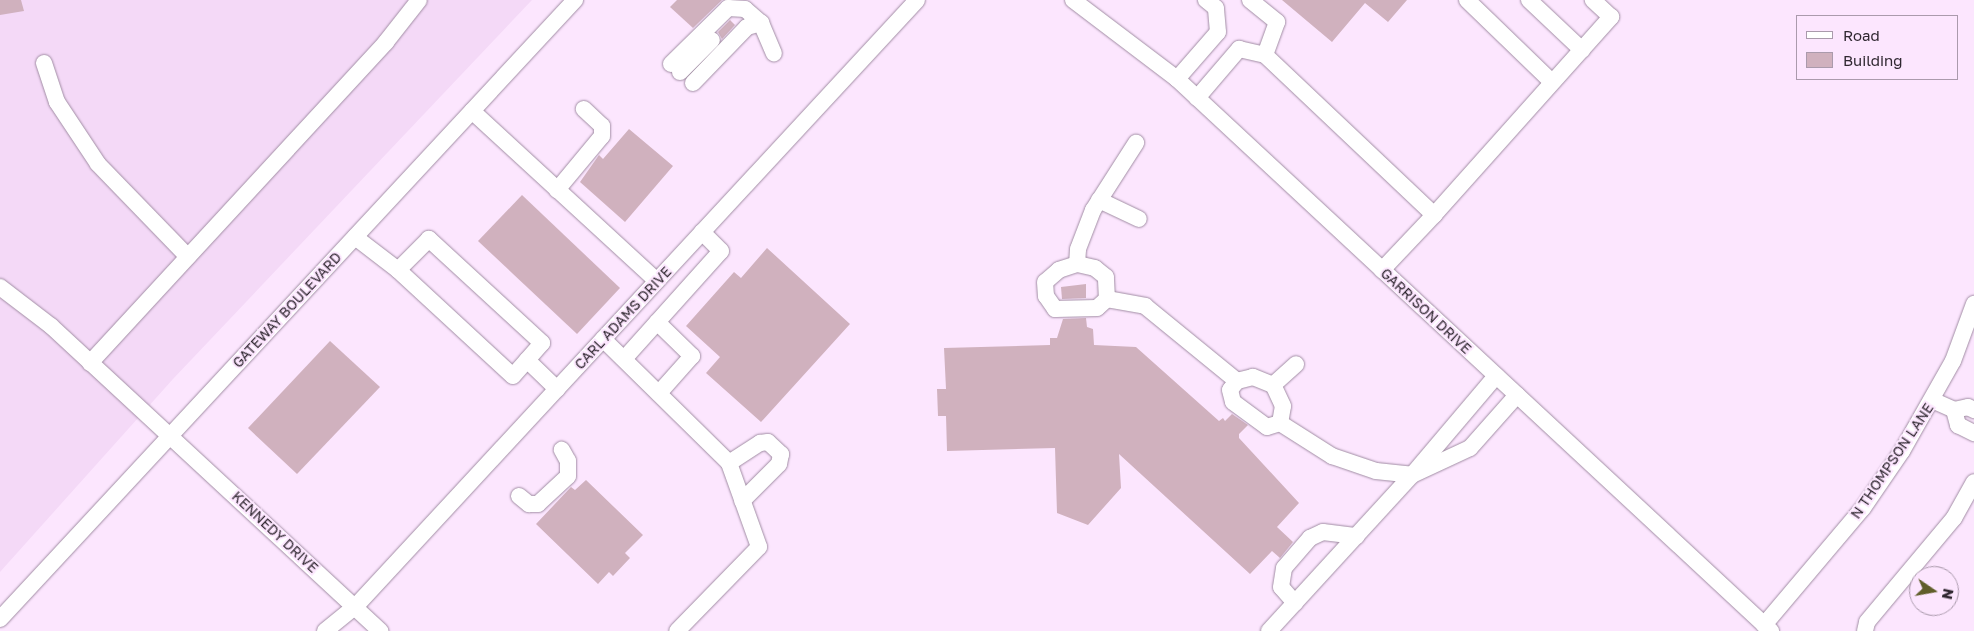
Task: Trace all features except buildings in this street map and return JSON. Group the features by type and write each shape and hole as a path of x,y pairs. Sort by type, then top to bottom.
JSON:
{"street":[{"path":"90,363 381,48 419,0"},
{"name":"GATEWAY BOULEVARD","path":"0,619 575,0"},
{"name":"CARL ADAMS DRIVE","path":"325,631 355,608 917,0"},
{"name":"GARRISON DRIVE","path":"1073,0 1176,79 1768,628"},
{"path":"1250,0 1277,22 1265,55"},
{"path":"1468,0 1552,82"},
{"path":"1528,0 1582,50"},
{"path":"1382,270 1434,215 1611,17 1593,0"},
{"path":"1176,79 1218,32 1217,3"},
{"path":"676,68 728,8 745,9 757,20 774,53"},
{"path":"693,83 747,27 757,20"},
{"path":"1218,32 1239,49 1265,55 1434,215"},
{"path":"1197,98 1239,49"},
{"path":"44,63 57,102 98,164 188,257"},
{"path":"557,190 602,136 602,126 584,109"},
{"path":"472,111 657,281"},
{"path":"1078,264 1078,249 1099,200 1136,143"},
{"path":"1099,200 1139,219"},
{"path":"624,359 721,251 702,232"},
{"path":"355,237 398,270 513,376 542,343 429,239 398,270"},
{"path":"1078,264 1095,268 1106,277 1107,299 1097,308 1055,309 1046,296 1045,282 1059,270 1078,264"},
{"name":"KENNEDY DRIVE","path":"0,287 90,363 380,631"},
{"path":"1107,299 1146,306 1237,381"},
{"name":"N THOMPSON LANE","path":"1768,628 1863,508 1932,400 1953,360 1974,304"},
{"path":"657,322 692,356 659,393"},
{"path":"603,340 729,463 759,548 677,631"},
{"path":"527,360 557,389"},
{"path":"1273,385 1296,364"},
{"path":"1269,631 1412,475 1496,376"},
{"path":"1280,423 1283,406 1273,385 1253,377 1237,381 1230,390 1232,402 1266,427 1280,423 1332,456 1376,471 1412,475 1470,448 1517,395"},
{"path":"1932,400 1954,410 1968,407 1974,410"},
{"path":"1954,410 1958,424 1974,433"},
{"path":"729,463 760,443 768,442 781,454 779,464 742,501"},
{"path":"518,496 530,504 545,501 568,476 568,461 562,450"},
{"path":"1865,631 1866,622 1954,518 1974,482"},
{"path":"1296,603 1281,587 1284,568 1310,538 1323,532 1357,536"}],"shaded area":[{"path":"0,0 532,0 173,379 0,572"}]}
